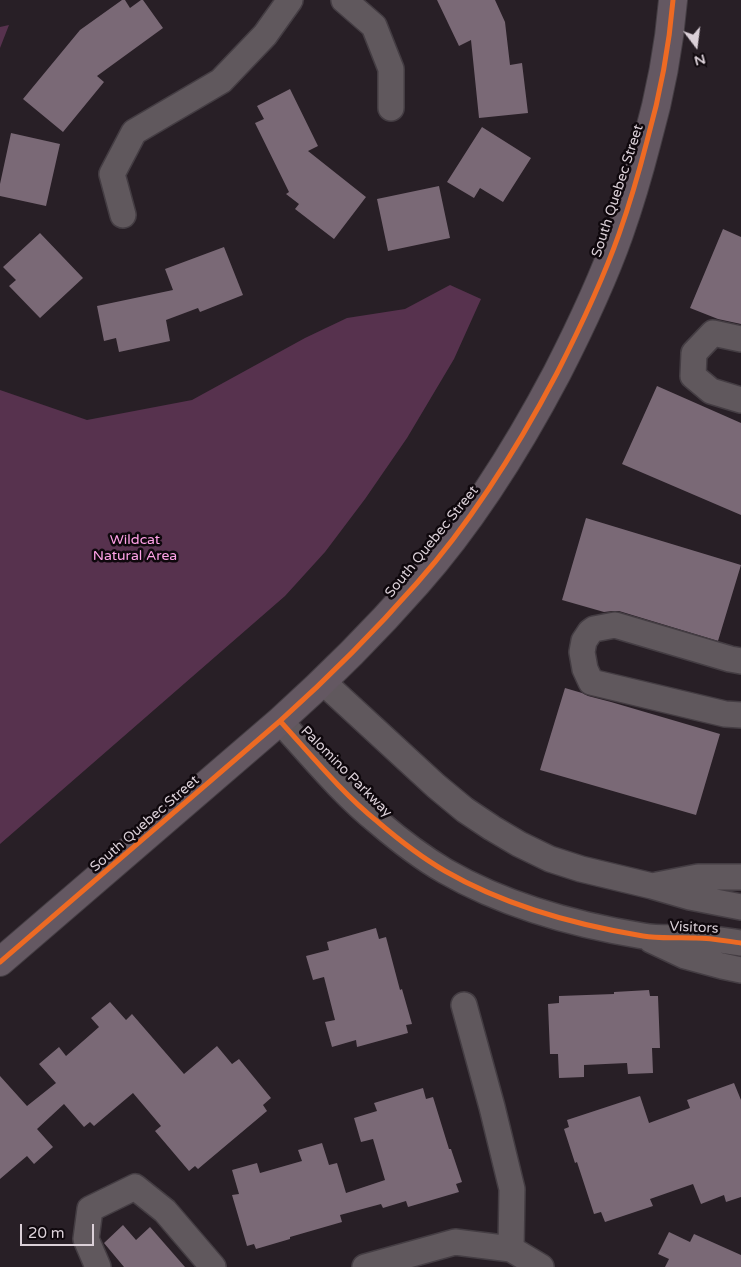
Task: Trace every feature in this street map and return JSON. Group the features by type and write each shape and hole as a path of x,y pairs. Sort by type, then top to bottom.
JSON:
{"main road":[{"name":"South Quebec Street","path":"0,962 280,722 323,682 418,583 457,534 486,493 517,445 546,394 595,294 618,236 636,184 654,117 664,66 673,0"}],"street":[{"path":"123,215 112,174 134,132 221,81 265,36 290,0"},
{"path":"344,0 374,26 391,69 391,108"},
{"path":"741,340 714,334 694,354 693,376 711,391 741,400"},
{"path":"741,661 615,625 594,629 590,632 584,641 582,652 585,669 591,682 725,714 741,715"},
{"path":"323,682 436,786 465,810 519,844 550,859 581,870 652,886 698,877 741,877"},
{"name":"Palomino Parkway","path":"280,722 377,822 412,849 446,871 490,893 535,910 579,923 645,937"},
{"name":"Visitors","path":"652,886 690,897 741,907"},
{"path":"645,937 685,956 741,970"},
{"name":"Visitors","path":"645,937 698,938 741,943"},
{"path":"464,1005 512,1189 511,1249"},
{"path":"98,1267 86,1239 90,1209 135,1187 165,1211 213,1267"},
{"path":"365,1267 455,1242 511,1249 541,1267"}],"green space":[{"path":"9,25 0,48 0,27"},
{"name":"Wildcat Natural Area","path":"450,285 481,299 454,359 407,438 365,499 325,552 285,596 0,844 0,390 87,420 192,400 305,338 347,318 405,309"}],"building":[{"path":"122,0 125,0 130,8 143,0 163,28 97,76 104,82 63,132 23,99 80,30"},
{"path":"437,0 495,0 505,22 510,65 522,63 528,113 479,118 471,40 459,46"},
{"path":"290,89 318,146 308,151 366,197 334,239 295,209 299,204 286,194 289,192 255,123 264,119 257,106"},
{"path":"482,127 531,158 503,202 480,188 474,198 447,182"},
{"path":"11,133 60,144 46,206 0,196 0,184"},
{"path":"439,186 450,238 388,251 377,199"},
{"path":"723,229 741,237 741,324 718,319 690,308"},
{"path":"40,233 83,278 40,318 9,286 16,280 3,267"},
{"path":"224,247 243,295 200,312 198,308 166,320 170,341 119,352 116,338 104,341 97,306 173,290 165,269"},
{"path":"657,386 741,423 741,515 622,464"},
{"path":"586,518 741,565 718,641 619,611 604,612 562,600"},
{"path":"565,688 720,734 696,815 540,770"},
{"path":"376,928 379,939 386,937 400,990 402,989 412,1024 406,1025 408,1033 357,1047 356,1040 332,1047 325,1022 335,1020 324,977 313,980 306,956 329,950 327,942"},
{"path":"649,990 650,996 658,996 660,1048 652,1048 653,1073 628,1074 627,1063 584,1065 584,1077 559,1078 558,1054 550,1054 548,1004 559,1003 559,996 614,994 614,992"},
{"path":"110,1002 126,1020 132,1014 184,1074 217,1046 232,1064 239,1059 271,1098 263,1105 267,1111 198,1169 195,1166 189,1171 155,1131 161,1126 133,1093 94,1126 90,1122 84,1127 64,1104 37,1129 53,1147 34,1164 27,1156 0,1179 0,1076 27,1106 56,1083 39,1064 59,1047 66,1056 99,1027 91,1018"},
{"path":"734,1083 741,1100 741,1197 726,1202 724,1195 701,1204 693,1184 650,1199 653,1206 605,1222 601,1212 594,1214 564,1129 569,1127 567,1120 640,1096 649,1123 690,1108 687,1100"},
{"path":"423,1088 426,1099 433,1097 449,1149 451,1149 462,1182 456,1184 459,1192 408,1207 406,1201 383,1208 381,1204 340,1215 342,1222 290,1237 290,1239 256,1249 254,1244 247,1246 232,1195 239,1194 232,1170 257,1163 260,1173 302,1161 298,1150 322,1143 329,1165 337,1163 346,1193 385,1180 373,1139 361,1142 354,1118 377,1111 374,1103"},
{"path":"123,1225 136,1240 150,1227 185,1267 124,1267 104,1243"},
{"path":"669,1232 690,1242 694,1234 741,1255 741,1267 665,1267 669,1259 658,1254"}],"cycle path":[{"path":"0,962 316,688 401,601 437,559 476,508 527,428 557,373 590,305 612,252 634,188 656,106 666,54 673,0"},
{"path":"280,721 365,811 419,854 468,883 516,904 592,926 649,937 707,938 741,943"}]}
